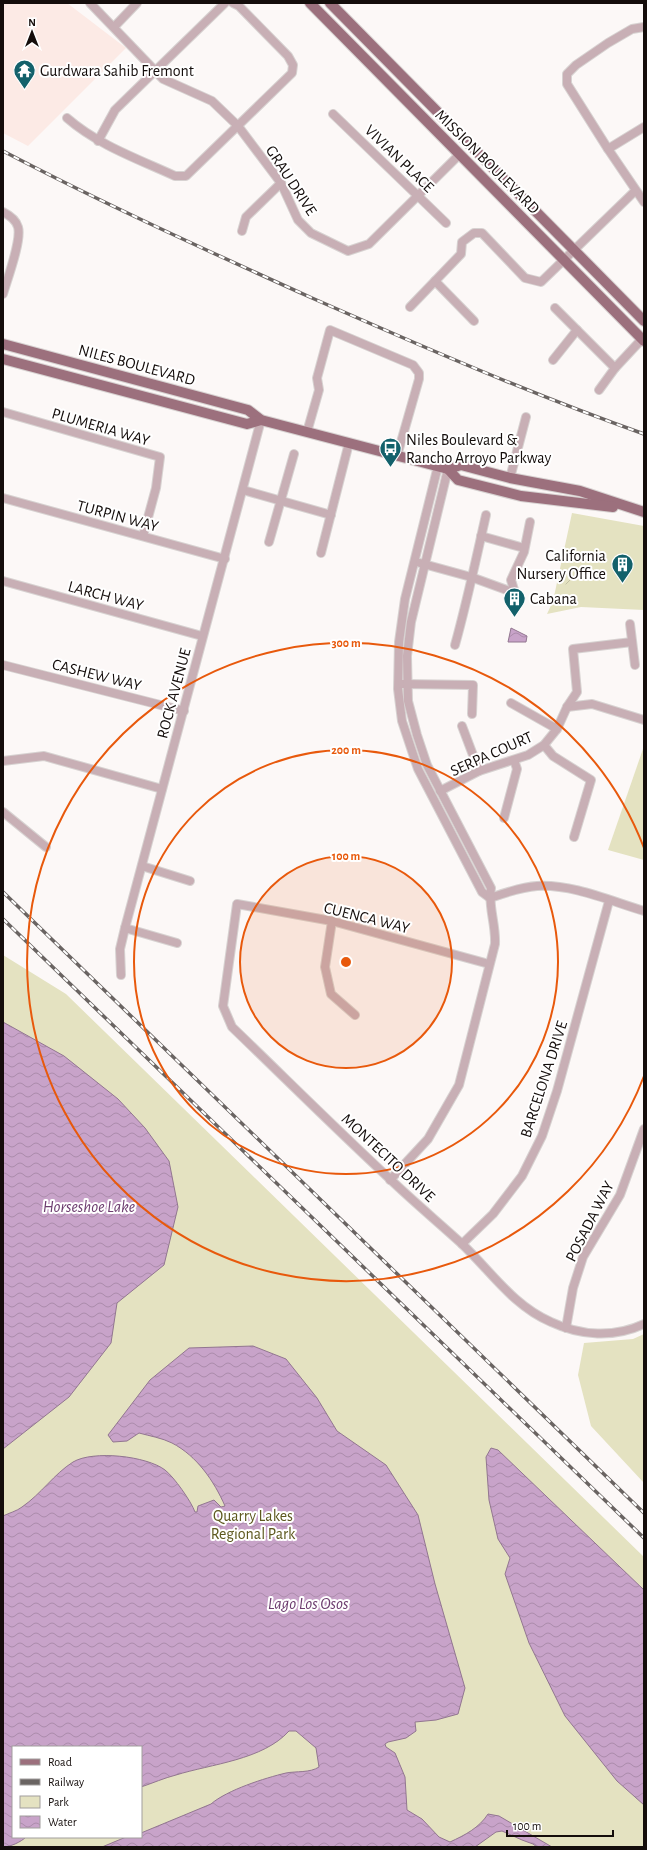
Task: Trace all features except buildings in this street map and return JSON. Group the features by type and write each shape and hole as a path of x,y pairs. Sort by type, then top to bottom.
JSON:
{"main road":[{"name":"MISSION BOULEVARD","path":"310,3 643,340"},
{"name":"MISSION BOULEVARD","path":"330,3 644,321"},
{"name":"NILES BOULEVARD","path":"3,344 248,410 261,420 438,466 448,469 458,480 521,496 633,509"},
{"name":"NILES BOULEVARD","path":"3,359 248,424 261,420"},
{"name":"NILES BOULEVARD","path":"448,469 461,465 510,478 580,491 644,512"}],"street":[{"name":"GRAU DRIVE","path":"90,3 163,79 212,101 238,126 280,183 298,220 312,233 348,251 369,244 460,154"},
{"path":"114,27 137,3"},
{"path":"98,140 115,110 225,3"},
{"path":"67,118 82,131 98,140 175,176 186,176 292,73 293,65 288,56 239,6 233,3"},
{"path":"644,27 632,29 608,42 576,65 567,74 567,84 635,191 644,202"},
{"name":"VIVIAN PLACE","path":"333,114 446,223"},
{"path":"608,149 644,127"},
{"path":"242,231 246,217 280,183"},
{"path":"410,307 461,254 462,242 474,233 482,233 525,278 541,282 565,261 635,191"},
{"path":"3,212 12,218 19,228 19,239 3,294"},
{"path":"435,281 474,321"},
{"path":"555,308 615,368"},
{"path":"307,432 319,390 316,378 330,330 413,365 417,369 419,379 397,456"},
{"path":"553,360 577,330"},
{"path":"599,390 615,368 643,340"},
{"name":"PLUMERIA WAY","path":"3,412 160,457 156,488 143,536"},
{"path":"510,478 526,417"},
{"name":"ROCK AVENUE","path":"121,975 120,948 125,928 261,420"},
{"path":"321,553 349,443"},
{"path":"269,542 294,454"},
{"path":"438,466 402,619 398,660 398,684 402,721 418,769 482,892 490,898"},
{"path":"390,1180 428,1139 459,1085 495,944 496,930 490,898 491,888 427,765 408,701 408,637 448,469"},
{"path":"243,490 331,516"},
{"name":"TURPIN WAY","path":"3,498 225,558"},
{"path":"455,645 470,594 471,577 486,515"},
{"path":"415,562 471,577 515,593 511,580 524,548 530,522"},
{"path":"481,536 524,548"},
{"name":"LARCH WAY","path":"3,581 202,636"},
{"path":"630,624 635,665"},
{"name":"SERPA COURT","path":"440,792 479,771 528,755 544,745 557,729 567,707 577,692 573,649 632,642"},
{"name":"CASHEW WAY","path":"3,665 184,711"},
{"path":"398,684 473,685 472,714"},
{"path":"511,703 557,729"},
{"path":"567,707 592,704 644,720"},
{"path":"462,726 479,771"},
{"path":"544,745 553,756 591,780 574,837"},
{"path":"3,761 44,756 162,789"},
{"path":"504,818 517,769 514,760"},
{"path":"3,812 46,847"},
{"path":"142,866 190,881"},
{"path":"490,898 508,892 536,886 563,887 644,911"},
{"name":"BARCELONA DRIVE","path":"462,1244 493,1214 522,1176 542,1136 557,1091 609,901"},
{"name":"CUENCA WAY","path":"237,904 332,921 489,964"},
{"name":"MONTECITO DRIVE","path":"237,904 223,1006 232,1027 390,1180 462,1244 520,1304 550,1322 566,1328 597,1335 631,1330 644,1324"},
{"path":"332,921 325,967 331,994 355,1015"},
{"path":"125,928 177,943"},
{"name":"POSADA WAY","path":"566,1328 573,1288 583,1257 620,1195 644,1129"}],"shaded area":[{"path":"3,3 67,3 126,48 28,146 3,133"}],"green space":[{"path":"572,513 644,526 644,610 581,607 547,614 553,601"},
{"path":"573,567 582,576 569,587 561,581 571,572 569,570"},
{"path":"644,746 644,860 608,850"},
{"name":"Quarry Lakes Regional Park","path":"3,955 66,994 644,1557 644,1847 3,1847"},
{"path":"644,1334 644,1483 591,1426 578,1375 584,1343 633,1339"}],"water":[{"path":"511,628 527,636 526,642 508,642"},
{"name":"Horseshoe Lake","path":"3,1022 64,1056 118,1099 145,1128 169,1161 178,1207 164,1265 117,1303 111,1343 69,1397 3,1449"},
{"name":"Lago Los Osos","path":"253,1346 286,1359 317,1398 337,1431 386,1465 418,1515 435,1584 465,1688 458,1714 436,1720 415,1722 416,1731 406,1738 385,1744 386,1747 395,1753 405,1777 407,1810 422,1819 439,1837 450,1842 476,1827 488,1814 499,1816 552,1847 537,1847 502,1831 496,1832 475,1847 102,1847 124,1838 142,1838 142,1833 211,1804 236,1789 286,1773 307,1771 319,1767 316,1748 296,1731 289,1731 278,1741 251,1755 172,1776 142,1787 142,1746 12,1746 12,1838 25,1838 15,1844 3,1847 3,1516 18,1510 29,1502 60,1472 73,1462 82,1458 93,1456 120,1456 146,1461 157,1465 173,1478 190,1502 195,1512 197,1512 198,1506 214,1500 221,1507 225,1506 216,1487 204,1470 181,1448 164,1440 139,1433 127,1441 113,1442 108,1435 150,1380 189,1348"},
{"path":"491,1448 498,1450 644,1590 644,1805 617,1781 565,1716 529,1643 505,1574 510,1558 498,1539 489,1500 486,1457"}],"railway":[{"path":"3,151 41,171 195,245 312,298 435,352 560,403 644,434"},
{"path":"3,892 644,1513"},
{"path":"3,919 644,1538"}],"place":[{"name":"Gurdwara Sahib Fremont","path":"24,90"},
{"name":"Niles Boulevard & Rancho Arroyo Parkway","path":"391,468"},
{"name":"California Nursery Office","path":"622,584"},
{"name":"Cabana","path":"515,618"}]}
